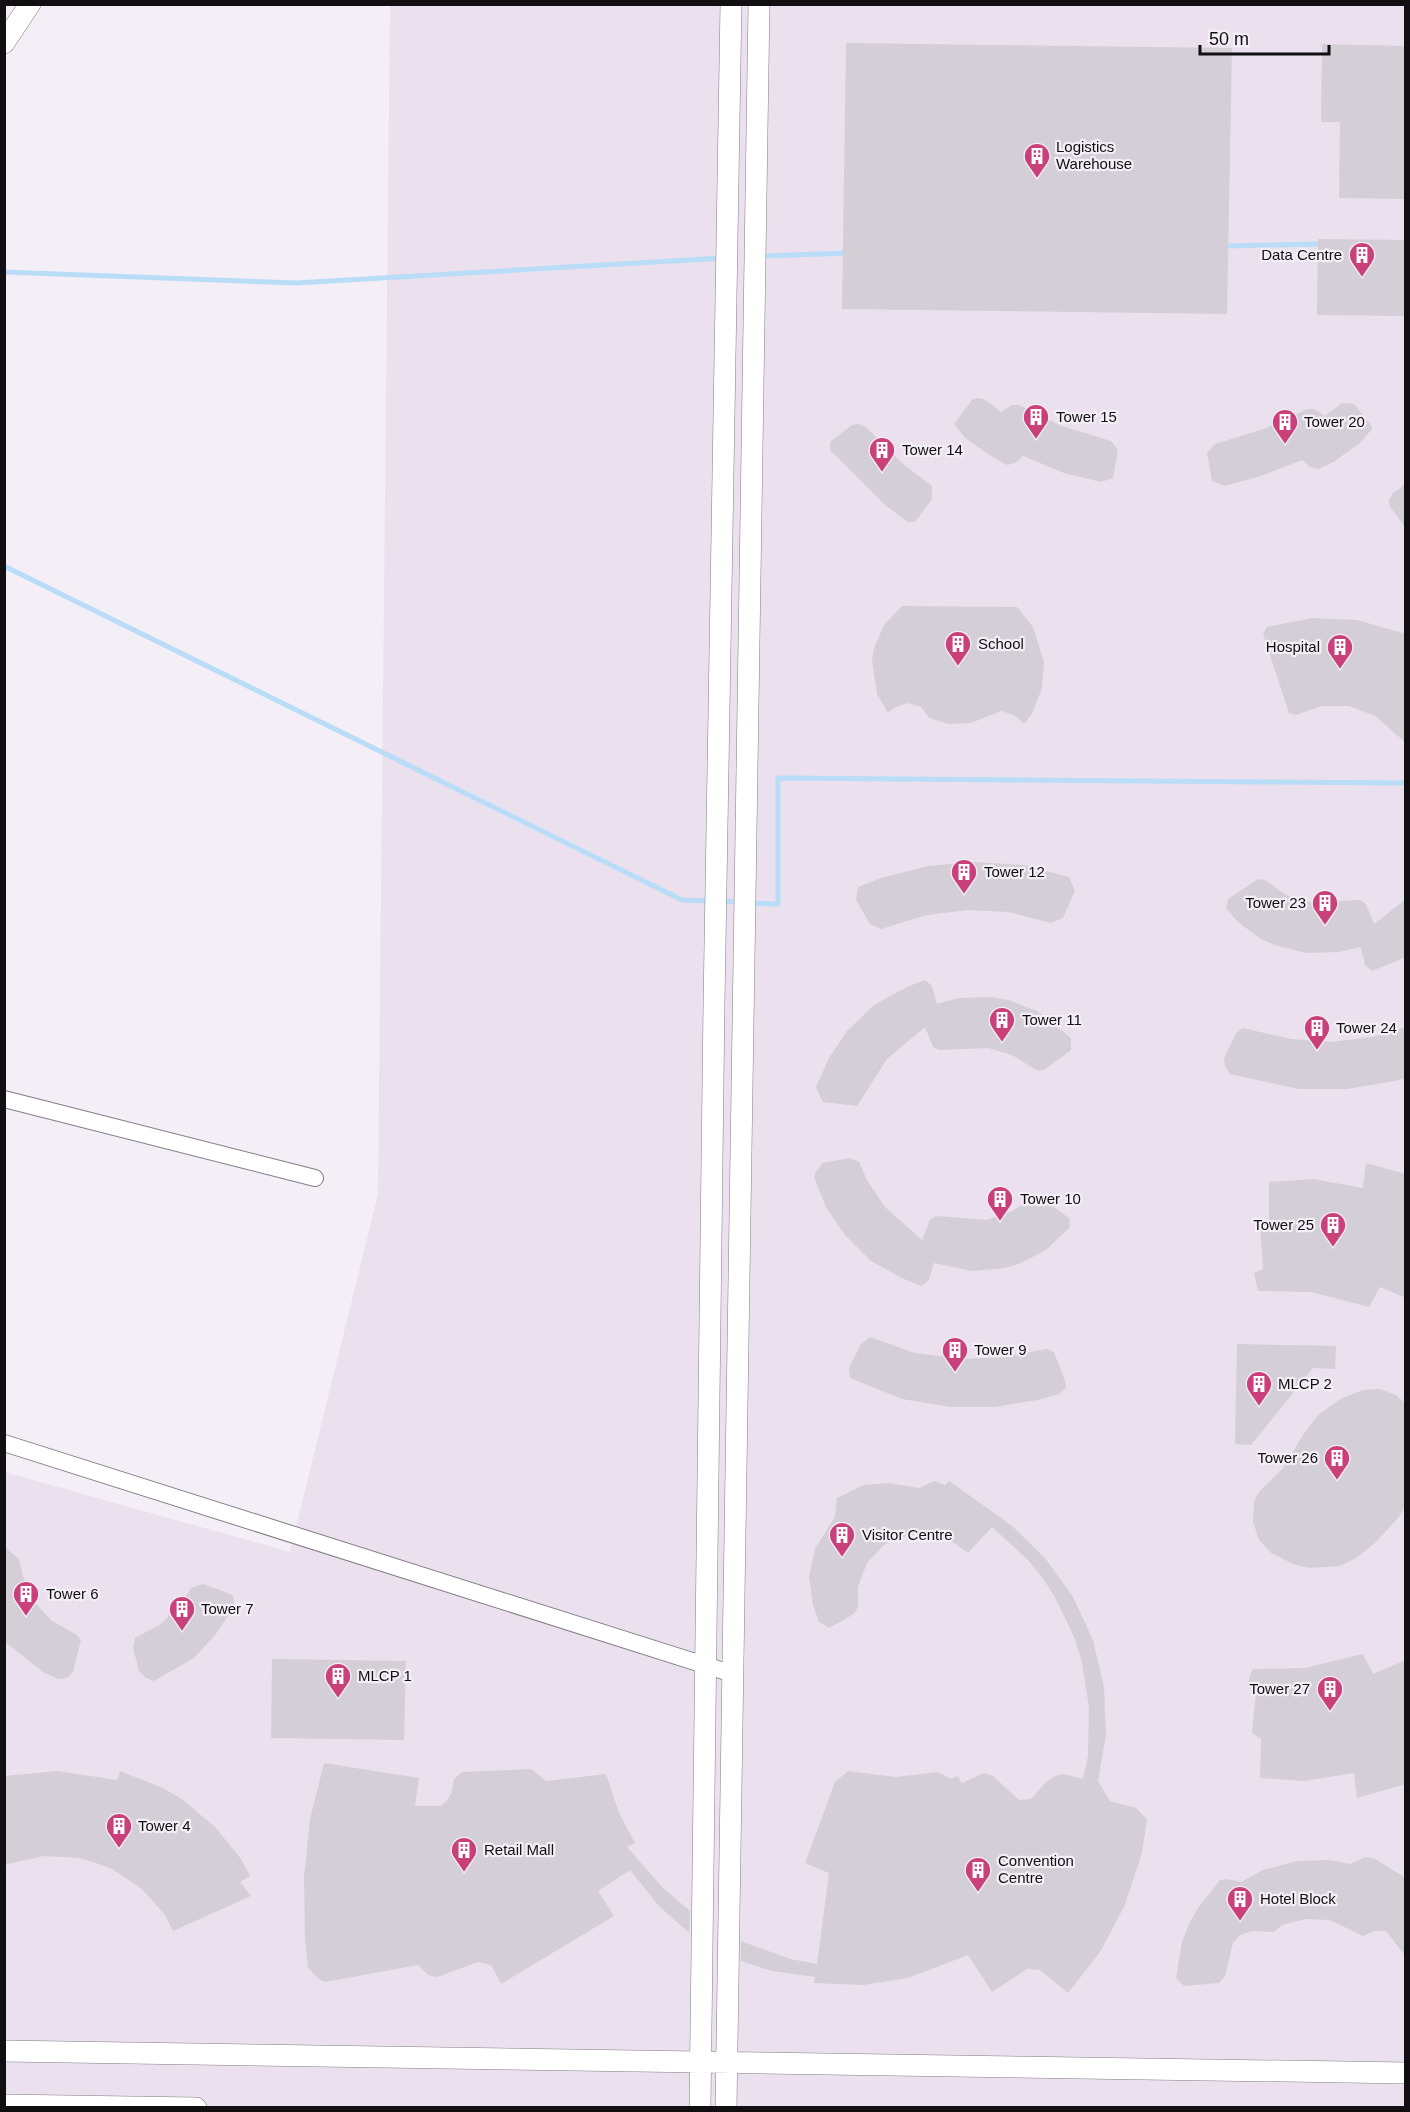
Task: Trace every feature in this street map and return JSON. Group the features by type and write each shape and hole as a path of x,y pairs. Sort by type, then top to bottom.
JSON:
{"street":[{"path":"4,43 30,4"},
{"path":"700,2108 731,4"},
{"path":"726,2108 759,4"},
{"path":"4,1099 315,1178"},
{"path":"4,1443 733,1674"},
{"path":"4,2051 1406,2073"},
{"path":"4,2105 196,2108"}],"shaded area":[{"path":"390,5 1405,5 1405,2107 5,2107 4,1472 290,1552 378,1194"}],"building":[{"name":"Logistics Warehouse","path":"846,43 1232,48 1227,314 842,309"},
{"path":"1322,44 1406,46 1406,199 1339,198 1340,122 1321,122"},
{"name":"Data Centre","path":"1318,239 1406,240 1406,316 1317,315"},
{"name":"Tower 15","path":"984,399 1001,412 1012,405 1019,405 1062,426 1111,441 1118,450 1113,478 1101,482 1064,473 1023,456 1015,463 1007,465 991,456 965,438 954,424 972,400"},
{"name":"Tower 20","path":"1342,403 1354,404 1372,429 1360,443 1335,461 1319,469 1310,467 1302,460 1261,476 1224,486 1212,481 1207,453 1215,444 1264,429 1307,409 1314,409 1325,416"},
{"name":"Tower 14","path":"858,424 866,427 903,464 932,486 932,499 915,522 908,522 885,505 830,450 830,442 852,425"},
{"path":"1406,484 1406,528 1390,507 1389,500 1392,494"},
{"name":"School","path":"902,606 1017,607 1033,627 1044,662 1042,688 1032,714 1024,724 1014,715 1001,711 971,723 948,724 929,718 921,707 907,703 888,713 877,694 872,660 874,648 884,625"},
{"name":"Hospital","path":"1312,618 1357,620 1406,634 1406,743 1375,716 1349,706 1322,706 1296,715 1289,713 1263,634 1267,627"},
{"name":"Tower 12","path":"975,862 1023,865 1069,877 1075,891 1063,918 1051,923 1008,912 968,910 927,915 881,929 870,924 856,900 858,887 881,878 928,866"},
{"name":"Tower 23","path":"1258,879 1265,880 1286,895 1310,902 1360,900 1366,904 1374,924 1406,899 1406,957 1372,971 1365,965 1361,947 1339,952 1306,953 1274,945 1261,939 1238,922 1226,908 1228,899"},
{"name":"Tower 11","path":"925,980 932,986 937,1004 959,998 992,997 1008,1000 1037,1011 1071,1038 1071,1050 1044,1070 1038,1071 1012,1055 988,1048 939,1050 933,1047 925,1027 887,1059 857,1106 823,1102 816,1087 829,1058 847,1031 874,1005"},
{"name":"Tower 24","path":"1406,1027 1406,1078 1395,1081 1347,1089 1299,1089 1230,1074 1225,1066 1224,1059 1236,1033 1243,1028 1291,1039 1331,1042 1372,1037"},
{"name":"Tower 10","path":"850,1158 859,1162 867,1180 885,1207 922,1240 930,1220 936,1216 986,1220 1010,1212 1036,1197 1042,1198 1069,1218 1070,1227 1046,1250 1021,1263 1005,1268 972,1271 934,1263 929,1280 922,1286 871,1261 844,1234 826,1207 814,1177 816,1172 822,1163"},
{"name":"Tower 25","path":"1366,1163 1406,1174 1406,1298 1380,1287 1369,1307 1311,1292 1258,1291 1254,1273 1263,1269 1260,1227 1269,1221 1269,1182 1313,1179 1363,1188"},
{"name":"Tower 9","path":"870,1337 915,1353 962,1359 1002,1357 1047,1349 1054,1352 1066,1388 1059,1394 1038,1400 995,1407 951,1407 902,1399 850,1378 849,1368 861,1344"},
{"name":"MLCP 2","path":"1237,1344 1336,1346 1335,1369 1313,1368 1251,1445 1235,1444"},
{"name":"Tower 26","path":"1380,1389 1396,1395 1406,1404 1406,1505 1398,1518 1375,1543 1356,1558 1340,1566 1309,1568 1293,1564 1271,1553 1259,1540 1253,1522 1254,1502 1258,1493 1283,1468 1318,1415 1342,1398 1363,1390"},
{"name":"Convention Centre","path":"934,1481 945,1485 949,1481 1011,1525 1045,1558 1073,1597 1093,1640 1104,1687 1106,1735 1098,1781 1110,1801 1136,1808 1147,1819 1142,1853 1124,1907 1100,1952 1068,1993 1040,1970 1027,1969 992,1992 968,1955 908,1978 863,1985 814,1983 815,1977 772,1971 741,1961 741,1941 790,1959 817,1964 829,1873 805,1863 835,1782 848,1771 895,1777 938,1772 951,1779 957,1776 962,1783 984,1773 993,1776 1019,1800 1031,1799 1046,1782 1055,1776 1064,1774 1083,1779 1088,1756 1089,1708 1082,1662 1075,1639 1055,1597 1042,1577 1027,1559 992,1527 968,1553 947,1538 934,1534 921,1533 895,1539 884,1545 867,1563 858,1587 858,1607 854,1614 829,1628 819,1622 813,1605 809,1577 815,1549 835,1517 837,1498 864,1485 889,1483 919,1488"},
{"name":"Tower 6","path":"4,1546 19,1559 23,1577 35,1603 52,1621 77,1635 81,1640 73,1672 67,1678 58,1679 43,1672 4,1641"},
{"name":"Tower 7","path":"203,1584 233,1595 234,1604 226,1619 194,1658 154,1681 146,1678 139,1671 133,1648 135,1638 161,1624 181,1604 191,1588"},
{"name":"Tower 27","path":"1363,1654 1373,1674 1406,1660 1406,1784 1357,1798 1354,1773 1304,1781 1260,1778 1261,1739 1252,1733 1256,1691 1247,1687 1252,1669 1305,1668"},
{"name":"MLCP 1","path":"272,1659 406,1661 404,1740 271,1738"},
{"name":"Retail Mall","path":"324,1763 419,1778 415,1806 440,1806 446,1802 451,1794 454,1779 462,1772 531,1769 546,1781 606,1774 619,1813 635,1843 627,1847 663,1888 690,1911 689,1933 658,1905 630,1870 598,1891 614,1916 501,1984 491,1965 478,1962 437,1977 428,1975 418,1965 325,1982 320,1980 308,1968 304,1877 310,1819"},
{"name":"Tower 4","path":"57,1771 117,1780 120,1771 163,1788 183,1800 216,1828 241,1859 250,1876 240,1882 251,1896 173,1931 165,1915 142,1889 112,1869 79,1858 44,1856 4,1865 4,1776"},
{"name":"Hotel Block","path":"1365,1857 1373,1858 1406,1878 1406,1957 1386,1931 1374,1931 1363,1936 1330,1920 1305,1919 1282,1925 1274,1932 1252,1931 1240,1935 1233,1943 1225,1976 1219,1983 1184,1986 1176,1978 1182,1942 1189,1924 1198,1908 1220,1880 1241,1882 1263,1870 1297,1861 1330,1860 1350,1864"}],"waterway":[{"path":"1221,246 1323,244"},
{"path":"759,256 849,253"},
{"path":"4,272 296,283 723,258"},
{"path":"4,566 682,900 711,901"},
{"path":"750,903 778,904 778,778 1406,783"},
{"path":"720,901 741,902"}],"place":[{"name":"Logistics Warehouse","path":"1037,179"},
{"name":"Data Centre","path":"1362,278"},
{"name":"Tower 15","path":"1036,440"},
{"name":"Tower 20","path":"1285,445"},
{"name":"Tower 14","path":"882,473"},
{"name":"School","path":"958,667"},
{"name":"Hospital","path":"1340,670"},
{"name":"Tower 12","path":"964,895"},
{"name":"Tower 23","path":"1325,926"},
{"name":"Tower 11","path":"1002,1043"},
{"name":"Tower 24","path":"1317,1051"},
{"name":"Tower 10","path":"1000,1222"},
{"name":"Tower 25","path":"1333,1248"},
{"name":"Tower 9","path":"955,1373"},
{"name":"MLCP 2","path":"1259,1407"},
{"name":"Tower 26","path":"1337,1481"},
{"name":"Visitor Centre","path":"842,1558"},
{"name":"Tower 6","path":"26,1617"},
{"name":"Tower 7","path":"182,1632"},
{"name":"MLCP 1","path":"338,1699"},
{"name":"Tower 27","path":"1330,1712"},
{"name":"Tower 4","path":"119,1849"},
{"name":"Retail Mall","path":"464,1873"},
{"name":"Convention Centre","path":"978,1893"},
{"name":"Hotel Block","path":"1240,1922"}]}
